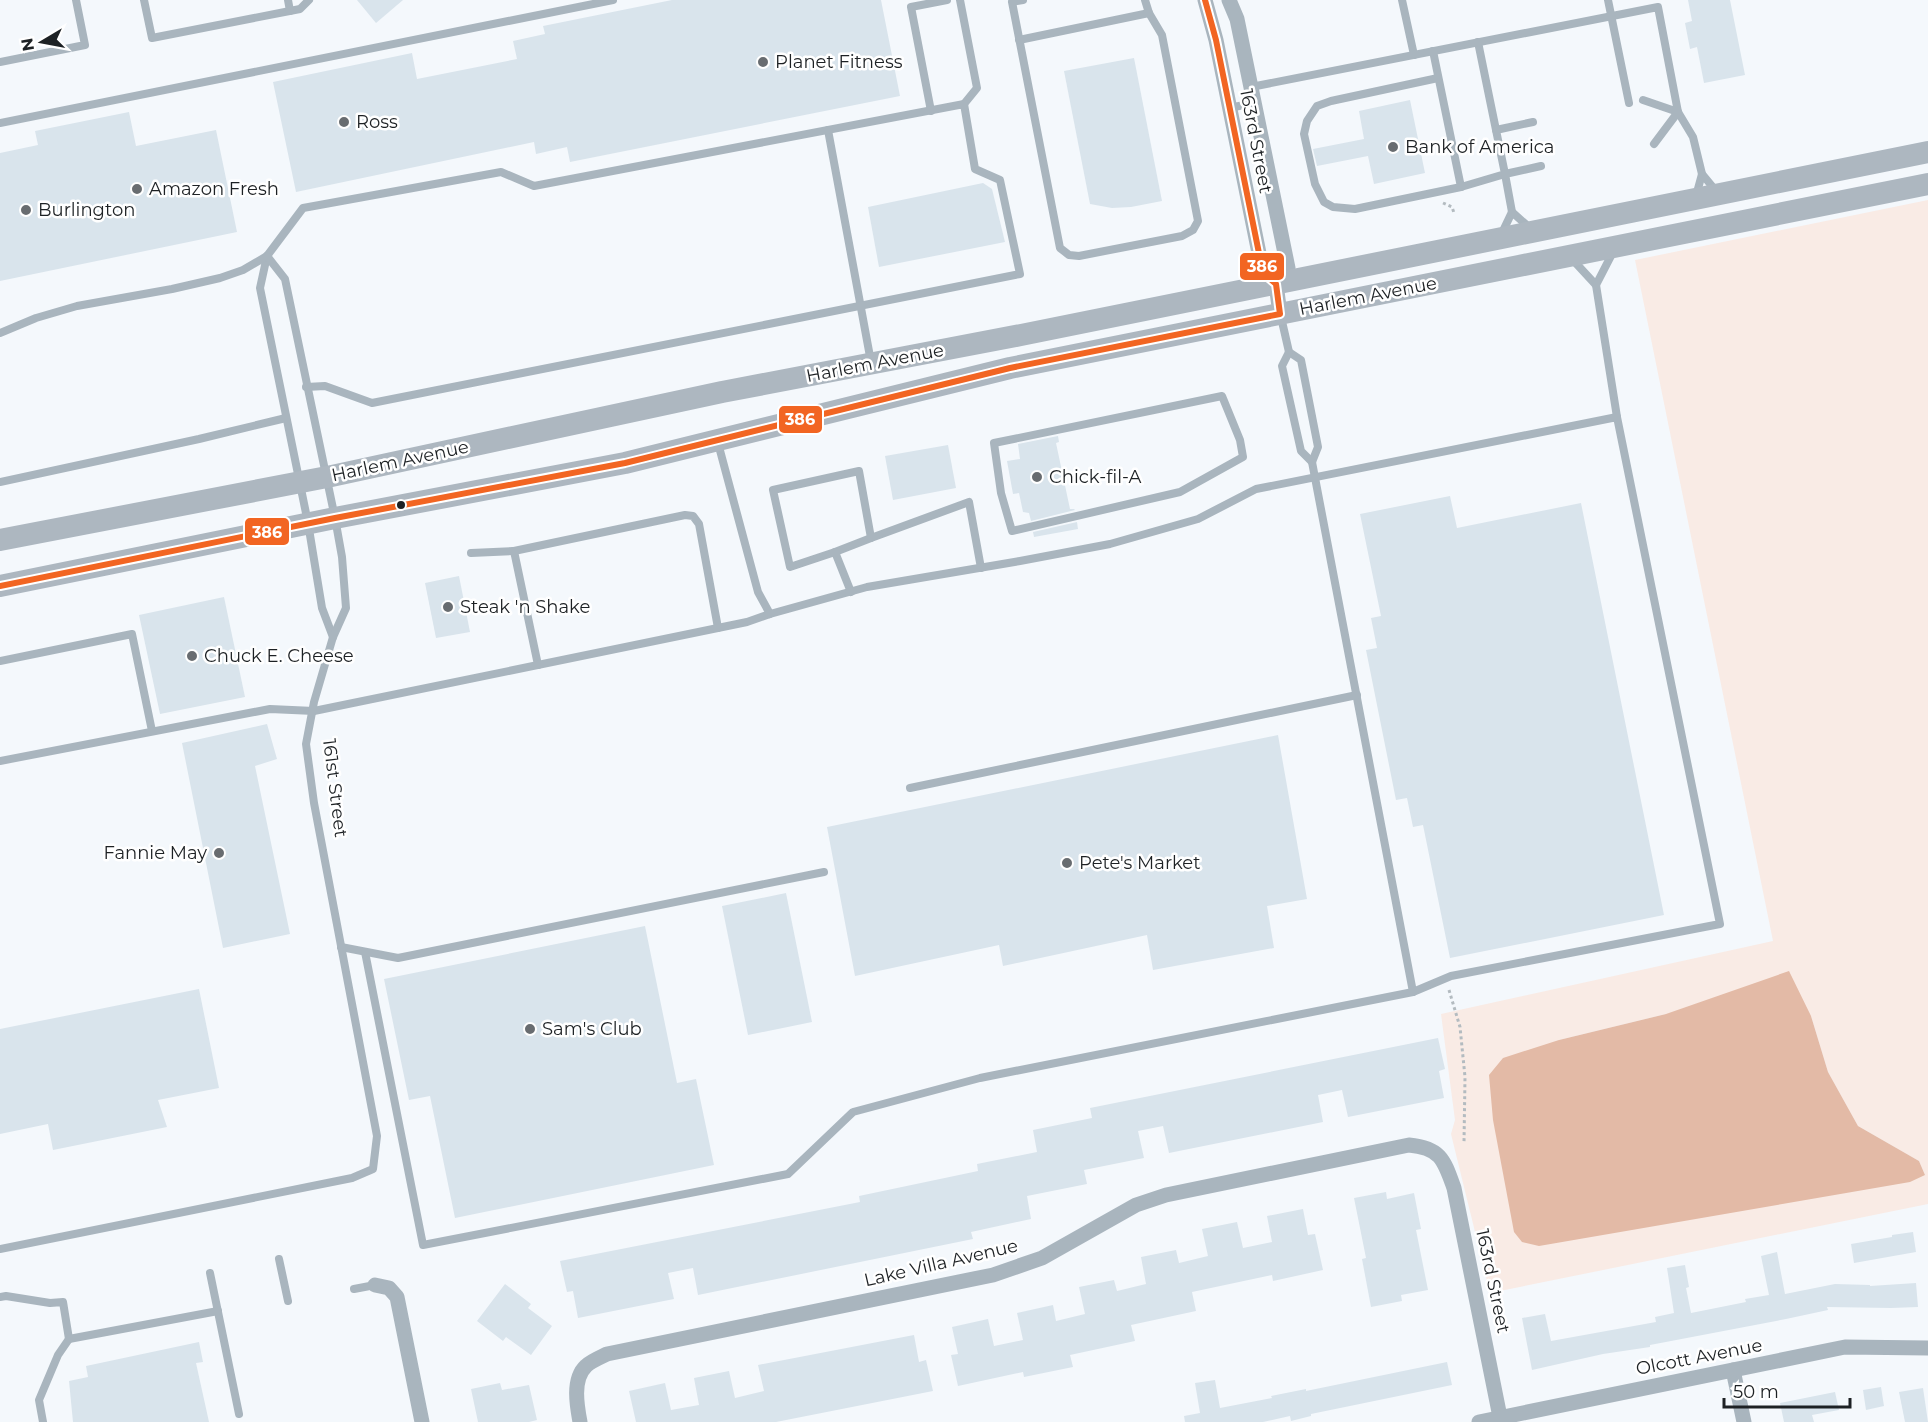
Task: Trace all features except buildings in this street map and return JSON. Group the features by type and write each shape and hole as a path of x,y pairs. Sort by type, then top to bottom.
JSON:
{"main road":[{"name":"Harlem Avenue","path":"0,540 327,477 722,392 1276,284 1928,152"},
{"name":"Harlem Avenue","path":"0,586 308,523 625,463 1010,368 1928,184"}],"street":[{"name":"163rd Street","path":"1205,0 1216,40 1263,273 1276,284 1280,314"},
{"name":"163rd Street","path":"1229,0 1236,19 1251,87 1288,268 1276,284"},
{"name":"Lake Villa Avenue","path":"580,1422 576,1386 585,1366 607,1354 993,1275 1042,1258 1136,1206 1166,1195 1409,1145 1423,1146 1435,1153"},
{"name":"163rd Street","path":"1435,1153 1444,1161 1454,1188 1501,1420"},
{"path":"375,1285 389,1287 397,1297 422,1422"},
{"name":"Olcott Avenue","path":"1479,1422 1501,1420 1845,1347 1928,1348"},
{"path":"1733,1370 1744,1422"}],"lane":[{"path":"0,62 85,45 76,0"},
{"path":"144,0 152,38 300,9 309,0"},
{"path":"288,0 290,11"},
{"path":"0,123 613,0"},
{"path":"931,111 911,7 947,0"},
{"path":"0,333 36,318 77,306 172,289 243,270 267,256 303,208 501,172 534,186 964,104 977,88 960,0"},
{"path":"1023,0 1011,1 1060,248 1069,255 1078,256 1182,236 1193,230 1198,221 1162,35 1149,13 1145,0"},
{"path":"1402,0 1414,55"},
{"path":"1608,0 1629,103"},
{"path":"1251,87 1658,7 1678,112 1693,137 1702,174 1719,194"},
{"path":"1019,40 1149,13"},
{"path":"1478,42 1512,212 1499,239"},
{"path":"1433,51 1461,187"},
{"path":"1438,78 1330,101 1317,106 1306,121 1304,134 1315,184 1324,201 1333,207 1355,209 1461,187 1541,166"},
{"path":"1643,100 1678,112"},
{"path":"1229,108 1254,103"},
{"path":"306,387 325,386 372,403 1020,274 1000,180 975,169 964,104"},
{"path":"1654,144 1678,112"},
{"path":"1496,130 1533,122"},
{"path":"828,130 872,364"},
{"path":"1696,199 1702,174"},
{"path":"1512,212 1534,232"},
{"path":"1596,285 1616,246"},
{"path":"267,256 260,288 308,523 322,608 333,637"},
{"name":"161st Street","path":"0,1249 352,1179 373,1169 377,1136 314,803 306,744 333,637 346,608 342,557 285,279 267,256"},
{"path":"364,952 423,1245 788,1174 853,1112 980,1078 1413,992 1446,978 1720,924 1617,417 1596,285 1569,256"},
{"path":"1280,314 1289,352 1282,366 1300,451 1312,462"},
{"path":"1289,352 1301,360 1318,447 1312,462 1413,992"},
{"path":"1222,396 1240,440 1243,457 1180,492 1103,511 1012,531 1001,493 994,443 1222,396"},
{"path":"0,760 270,709 314,711 747,622 867,587 1110,544 1198,519 1256,489 1617,417"},
{"path":"0,482 286,418"},
{"path":"718,441 758,592 770,614"},
{"path":"871,538 859,471 772,490 790,567 835,552 969,502 981,567"},
{"path":"471,553 514,551 685,515 693,516 699,524 718,628"},
{"path":"514,551 538,665"},
{"path":"835,552 851,592"},
{"path":"0,662 132,634 152,731"},
{"path":"910,788 1358,695"},
{"path":"341,947 398,958 824,872"},
{"path":"279,1259 288,1301"},
{"path":"210,1273 239,1414"},
{"path":"354,1289 375,1285"},
{"path":"0,1297 50,1303 63,1302 69,1340"},
{"path":"43,1422 39,1400 58,1355 69,1340 218,1311"}],"path":[{"path":"1438,201 1452,207 1454,213"},
{"path":"1446,978 1461,1037 1465,1077 1464,1143"}],"shaded area":[{"path":"1928,200 1928,1204 1490,1293 1451,1134 1455,1120 1441,1014 1773,941 1635,260","holes":["1666,1014 1811,1016 1828,1072 1858,1126 1919,1161 1925,1175 1559,1040"]},
{"path":"1789,971 1811,1016 1828,1072 1858,1126 1919,1161 1925,1175 1910,1182 1539,1246 1522,1242 1514,1232 1493,1120 1489,1075 1503,1058 1559,1040 1666,1014"}],"transit line":[{"name":"386","path":"0,586 335,518 625,463 1010,368 1280,314 1276,284 1263,273 1216,40 1205,0"}],"place":[{"name":"Planet Fitness","path":"763,62"},
{"name":"Ross","path":"344,122"},
{"name":"Bank of America","path":"1393,147"},
{"name":"Amazon Fresh","path":"137,189"},
{"name":"Burlington","path":"26,210"},
{"name":"Chick-fil-A","path":"1037,477"},
{"name":"Steak 'n Shake","path":"448,607"},
{"name":"Chuck E. Cheese","path":"192,656"},
{"name":"Fannie May","path":"219,853"},
{"name":"Pete's Market","path":"1067,863"},
{"name":"Sam's Club","path":"530,1029"}]}
